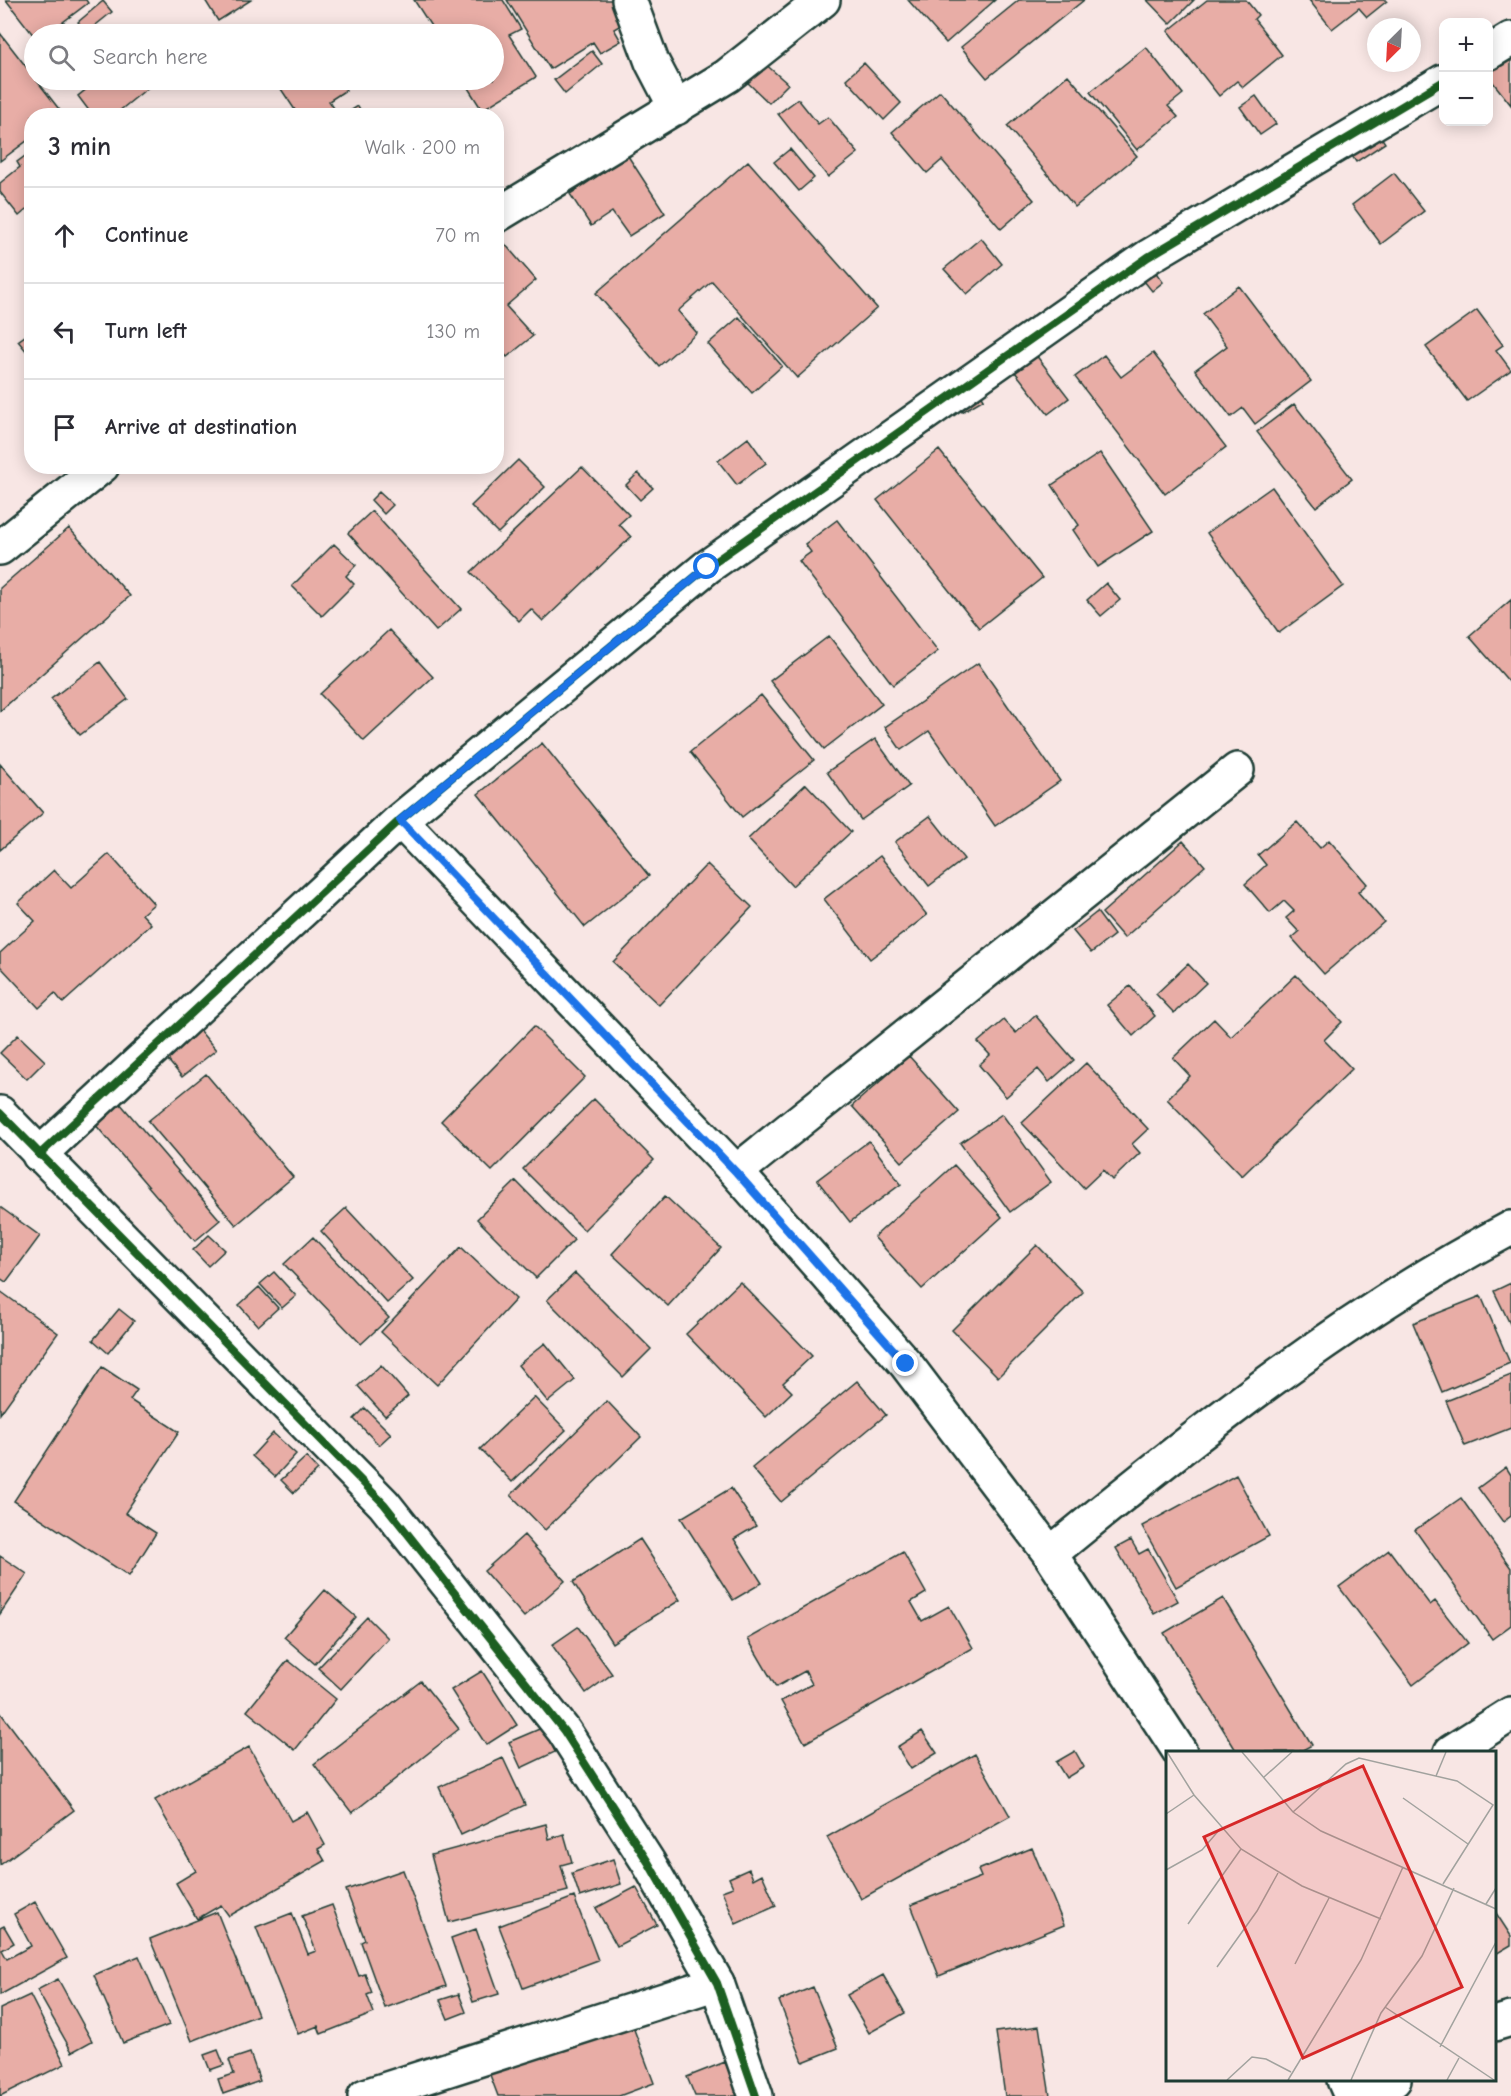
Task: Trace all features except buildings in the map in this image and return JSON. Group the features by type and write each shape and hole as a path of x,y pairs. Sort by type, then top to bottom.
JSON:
{"street":[{"path":"629,0 652,62 676,108"},
{"path":"504,211 727,76 823,0"},
{"path":"1493,50 1511,39"},
{"path":"39,1155 400,820 707,567 1148,256 1439,83"},
{"path":"0,548 92,474"},
{"path":"736,1172 1238,770"},
{"path":"400,820 736,1172 906,1364 1050,1554 1179,1751"},
{"path":"0,1113 384,1504 564,1731 648,1862 717,1983 756,2096"},
{"path":"1050,1554 1188,1440 1350,1324 1511,1228"},
{"path":"1453,1751 1511,1714"},
{"path":"365,2096 717,1983"},
{"path":"1496,2023 1511,2019"},
{"path":"1345,2081 1351,2096"},
{"path":"1369,2096 1391,2081"}],"cycle path":[{"path":"39,1155 400,820 707,567 1148,257 1439,84"},
{"path":"0,1113 384,1504 564,1731 648,1862 717,1983 756,2096"}],"route":[{"path":"707,567 400,820 736,1172 906,1364"}]}
